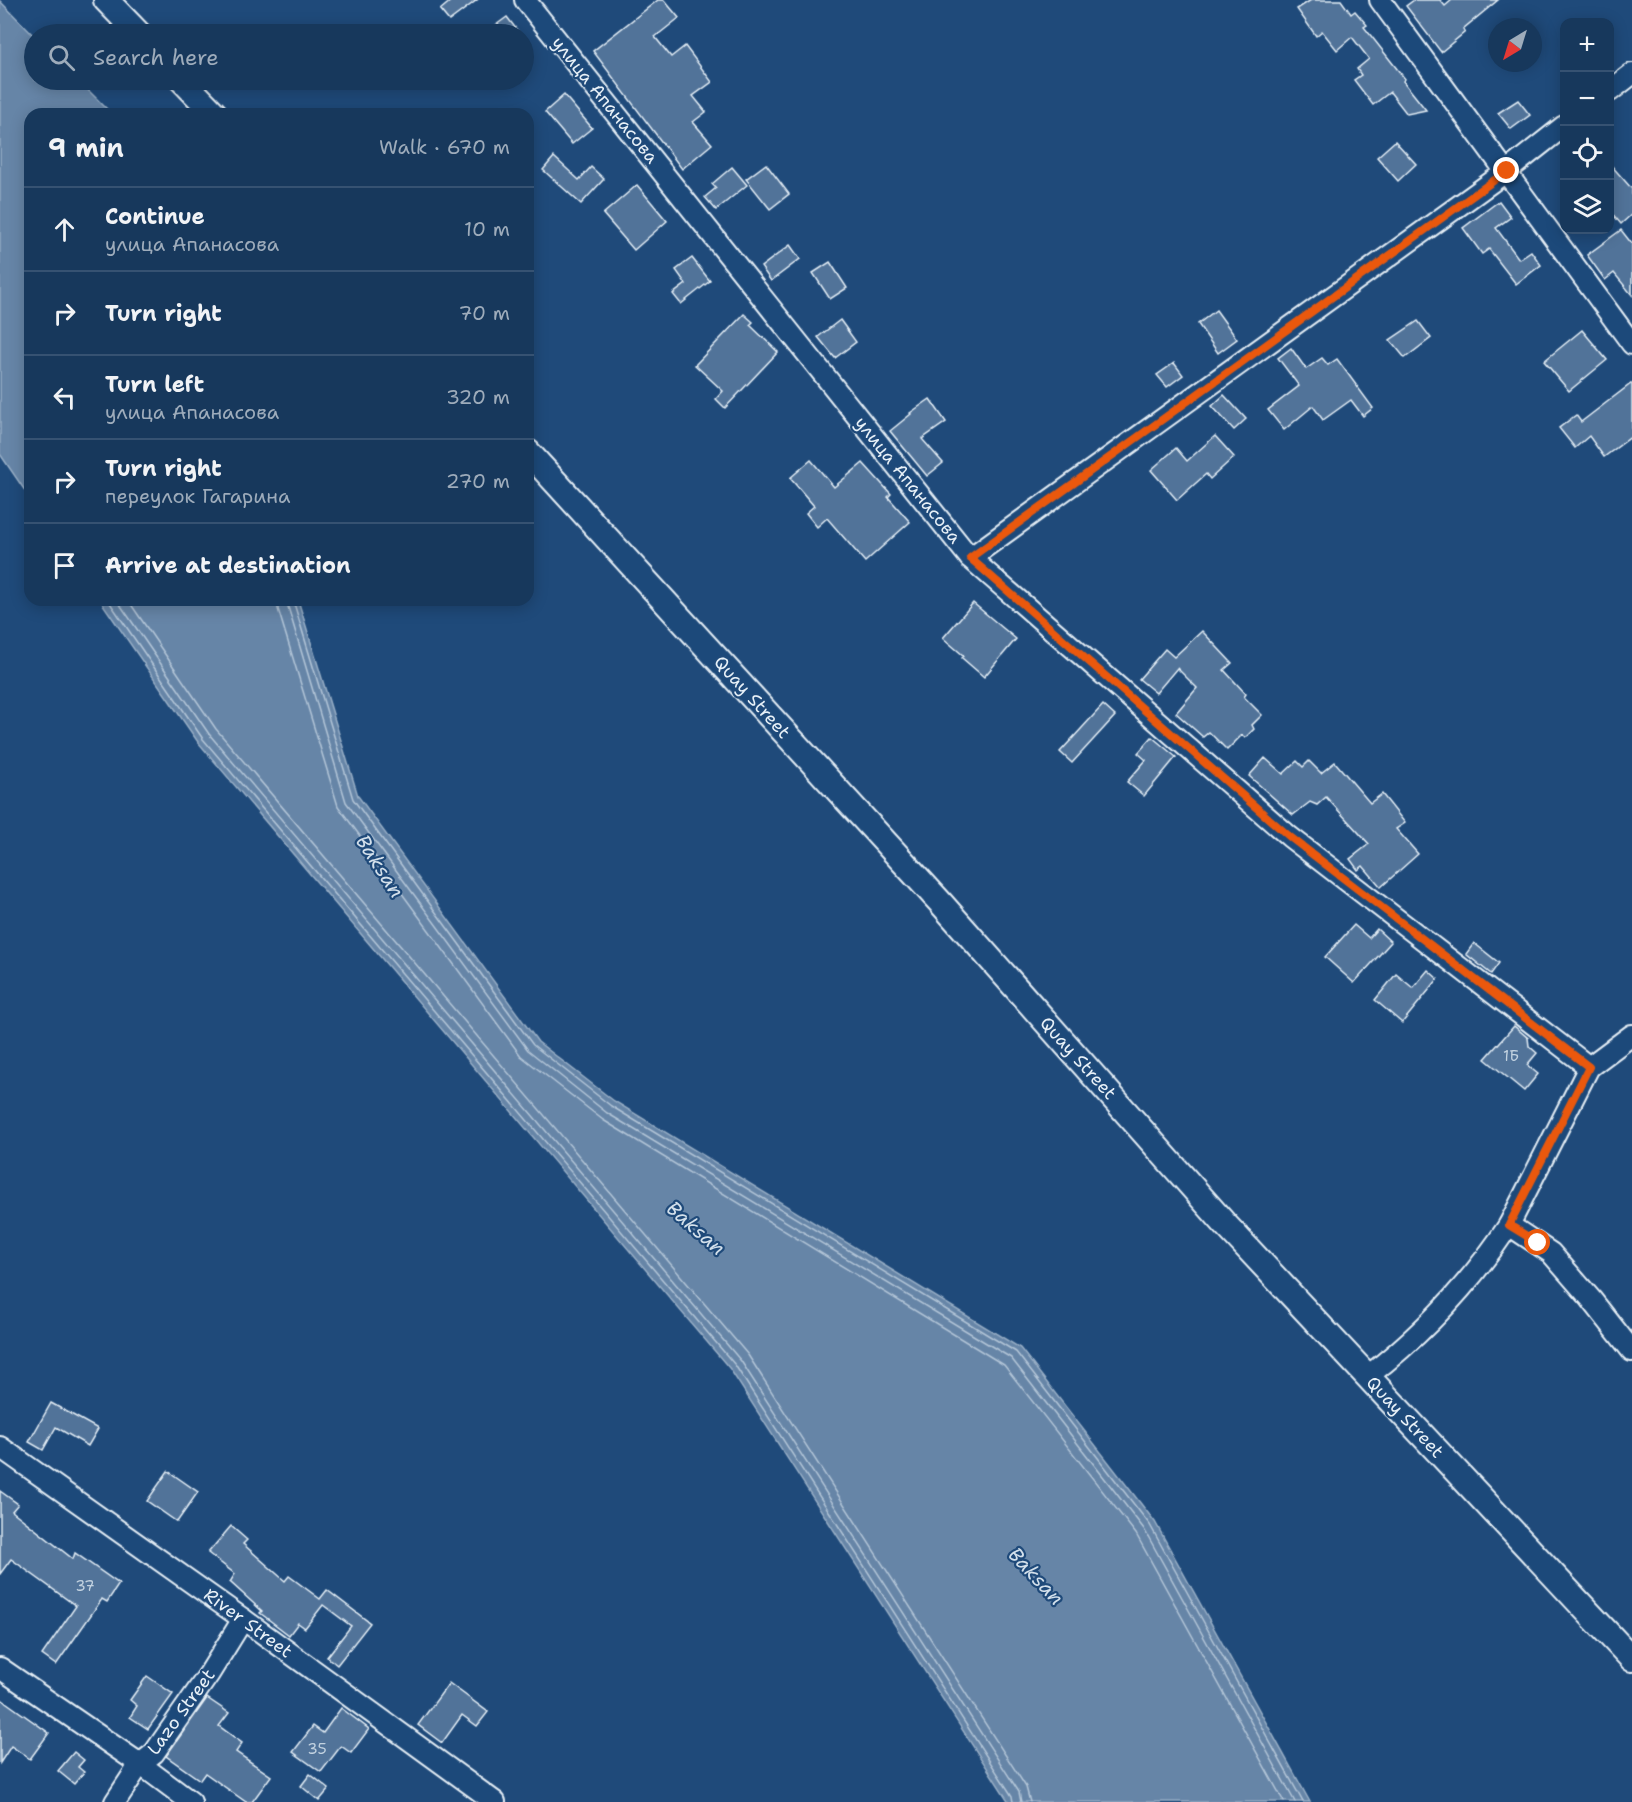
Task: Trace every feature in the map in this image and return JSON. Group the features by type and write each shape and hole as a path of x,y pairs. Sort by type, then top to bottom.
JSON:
{"main road":[{"path":"106,0 129,24"},
{"path":"192,90 209,108"},
{"name":"Quay Street","path":"534,459 940,902 1224,1223 1632,1659"}],"street":[{"name":"улица Апанасова","path":"525,0 970,558 1290,837 1589,1067"},
{"path":"1380,0 1632,344"},
{"path":"1614,88 1632,74"},
{"path":"970,558 1507,171 1560,129"},
{"path":"1368,1377 1429,1325 1461,1289 1509,1225 1589,1067 1632,1035"},
{"path":"1509,1225 1551,1253 1632,1351"},
{"name":"River Street","path":"0,1447 243,1619 495,1802"},
{"name":"Lazo Street","path":"115,1802 140,1764 154,1753 209,1674 243,1619"},
{"path":"0,1668 140,1764 191,1802"}],"water":[{"path":"0,1 24,26 24,90 88,90 106,108 24,108 24,489 0,454"},
{"name":"Baksan","path":"104,606 300,606 358,796 538,1042 614,1101 1020,1348 1155,1522 1310,1802 1009,1802 730,1369 198,742"}],"building":[{"path":"452,0 477,0 449,21 440,10"},
{"path":"658,0 664,0 679,18 655,37 671,57 685,46 712,82 693,96 706,112 693,122 712,144 682,169 593,51"},
{"path":"1311,0 1341,0 1351,14 1355,11 1367,25 1364,27 1426,110 1407,114 1390,92 1373,105 1354,80 1361,75 1357,69 1369,59 1352,37 1337,50 1322,31 1316,36 1297,9"},
{"path":"1414,0 1440,0 1445,6 1452,0 1498,0 1463,29 1465,32 1441,52 1406,6"},
{"path":"507,17 512,24 497,24"},
{"path":"564,95 592,128 572,144 545,112"},
{"path":"1518,100 1530,115 1511,129 1498,113"},
{"path":"1395,141 1416,164 1398,181 1377,157"},
{"path":"554,157 579,180 591,167 604,179 581,204 543,170"},
{"path":"766,164 789,194 770,209 746,179"},
{"path":"732,167 747,185 716,210 705,197 716,188 712,184"},
{"path":"1614,169 1632,189 1632,214 1621,224 1614,216"},
{"path":"637,185 667,221 634,250 603,214"},
{"path":"1499,201 1511,217 1496,228 1519,259 1531,251 1541,265 1516,284 1489,249 1482,254 1463,228"},
{"path":"1621,230 1632,244 1632,295 1614,273 1605,280 1587,255"},
{"path":"790,245 800,259 771,281 761,267"},
{"path":"692,258 710,281 681,304 673,294 686,284 676,270"},
{"path":"830,262 847,288 830,299 813,273"},
{"path":"1216,310 1237,339 1218,353 1198,324"},
{"path":"744,314 753,322 750,325 778,352 725,408 716,399 723,391 695,365"},
{"path":"840,320 856,342 835,358 818,337"},
{"path":"1418,321 1431,338 1405,358 1390,340"},
{"path":"1582,330 1607,360 1569,391 1544,361"},
{"path":"1291,348 1306,369 1322,358 1328,365 1337,359 1373,408 1363,416 1351,400 1323,420 1313,406 1284,430 1268,410 1299,386 1278,358"},
{"path":"1174,363 1183,375 1167,387 1157,375"},
{"path":"1632,383 1632,436 1604,457 1589,436 1575,448 1559,428 1576,415 1581,422"},
{"path":"1224,395 1246,419 1234,430 1212,406"},
{"path":"930,399 946,422 922,439 943,463 927,476 890,431"},
{"path":"1215,436 1234,457 1210,479 1206,474 1177,500 1151,470 1176,448 1187,461"},
{"path":"811,460 834,487 863,463 891,494 888,497 910,522 865,562 827,518 817,527 806,513 814,506 790,478"},
{"path":"973,603 1016,639 984,677 943,638"},
{"path":"1202,631 1232,663 1224,670 1246,694 1244,697 1262,715 1252,725 1254,729 1245,738 1242,735 1227,750 1209,732 1203,737 1176,713 1197,688 1177,668 1156,693 1139,679 1165,649 1174,657"},
{"path":"1103,705 1115,716 1072,763 1060,752"},
{"path":"1152,737 1176,757 1144,796 1127,782 1146,760 1138,753"},
{"path":"1265,758 1283,774 1297,761 1303,767 1309,761 1321,773 1335,762 1370,803 1382,794 1405,823 1396,829 1418,854 1381,887 1363,866 1358,870 1350,859 1369,844 1326,797 1317,805 1310,802 1293,815 1249,776"},
{"path":"1354,925 1369,938 1377,929 1391,942 1354,983 1325,957"},
{"path":"1474,943 1499,963 1491,974 1466,954"},
{"path":"1428,970 1438,979 1402,1023 1375,1000 1396,974 1413,988"},
{"path":"1514,1026 1528,1038 1529,1046 1537,1053 1527,1065 1538,1074 1524,1091 1485,1059"},
{"path":"51,1403 98,1429 88,1446 56,1427 43,1450 29,1442"},
{"path":"168,1471 198,1492 177,1522 147,1501"},
{"path":"0,1491 18,1504 12,1511 73,1559 75,1553 119,1584 107,1602 102,1599 56,1665 42,1655 76,1606 11,1559 0,1574"},
{"path":"231,1526 247,1540 243,1544 285,1581 289,1576 320,1599 327,1590 370,1623 337,1665 327,1657 351,1626 323,1605 305,1628 298,1623 289,1635 260,1613 262,1611 230,1582 235,1574 208,1553"},
{"path":"147,1676 173,1694 148,1729 130,1717 137,1706 130,1700"},
{"path":"449,1683 488,1712 477,1726 462,1715 442,1743 418,1725"},
{"path":"0,1698 49,1733 30,1759 11,1746 0,1763"},
{"path":"207,1698 229,1713 219,1726 242,1743 236,1752 271,1776 252,1802 246,1802 205,1773 200,1780 166,1756"},
{"path":"341,1708 369,1729 351,1753 341,1746 321,1772 293,1752 313,1726 323,1733"},
{"path":"74,1752 84,1760 78,1767 84,1772 74,1784 58,1771"},
{"path":"310,1774 329,1789 319,1801 301,1786"}],"route":[{"path":"1507,171 970,558 1290,837 1589,1067 1509,1225 1538,1243"}]}
